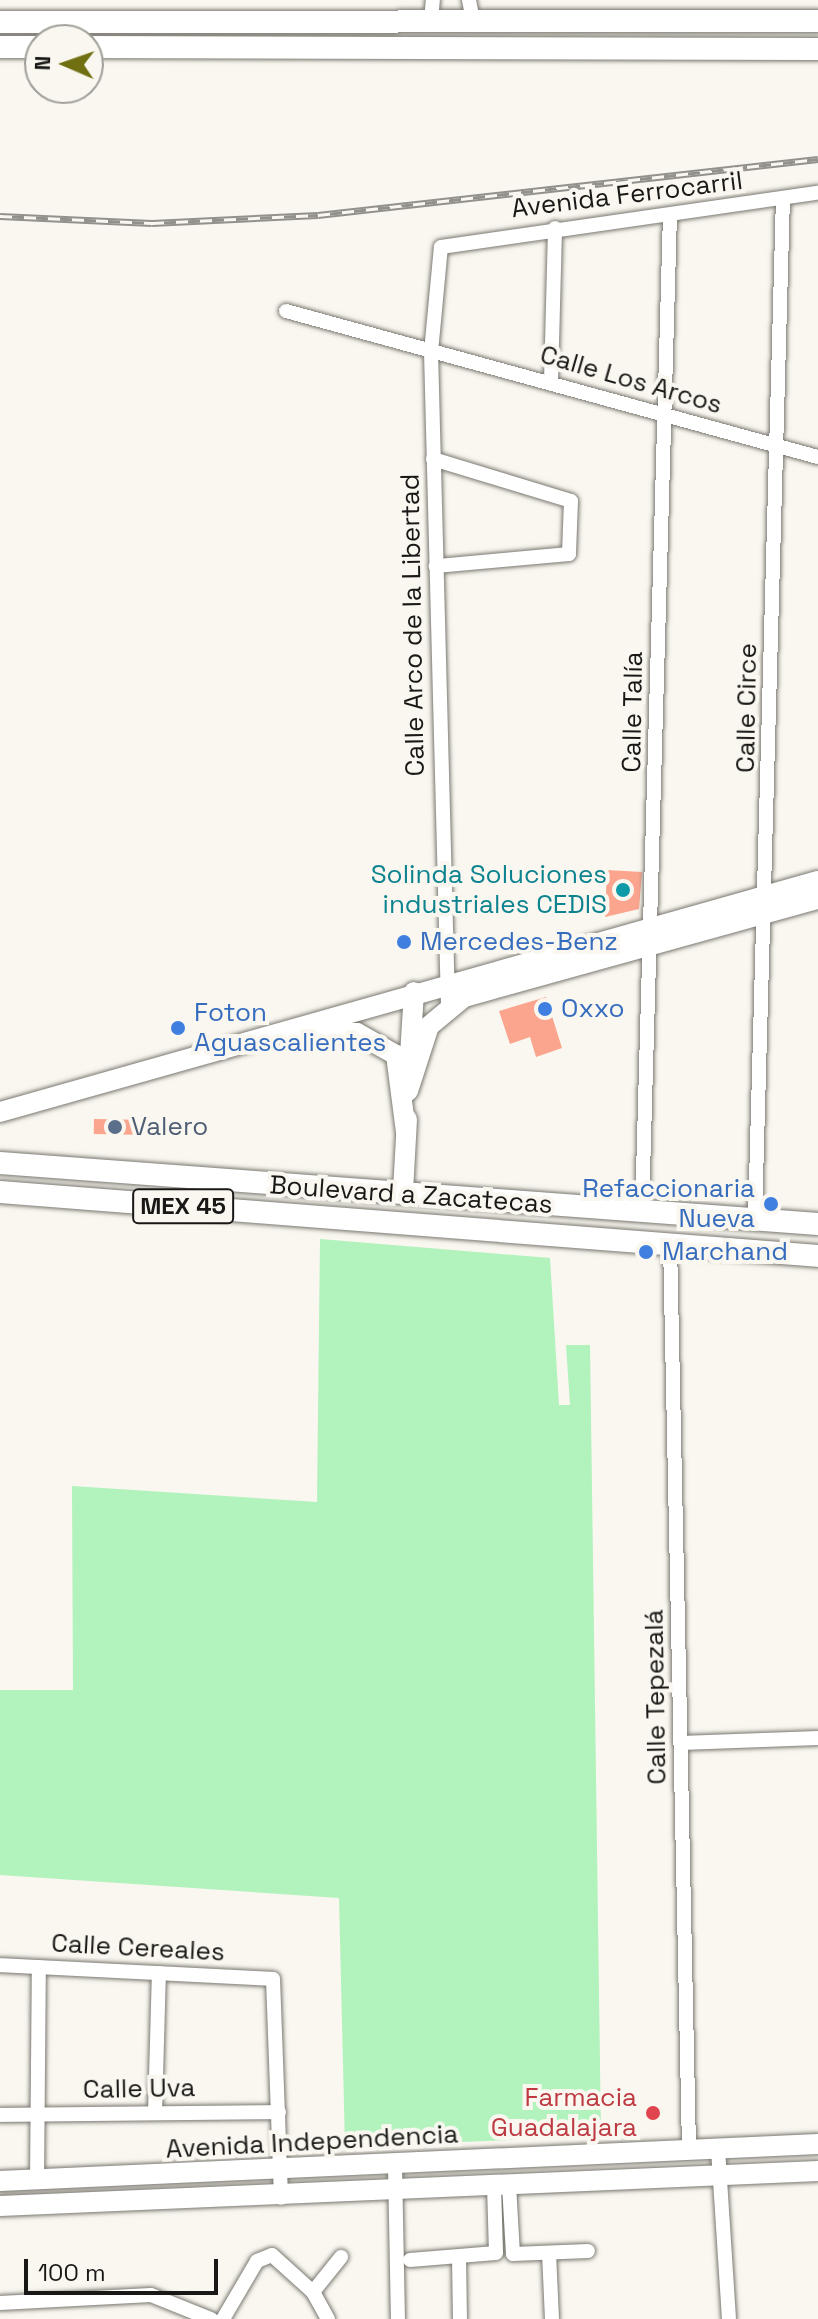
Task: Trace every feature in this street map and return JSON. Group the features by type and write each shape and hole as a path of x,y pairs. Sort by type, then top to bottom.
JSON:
{"main road":[{"path":"0,22 432,10 818,21"},
{"path":"0,47 24,47"},
{"path":"104,47 818,49"},
{"path":"408,1091 421,1044 448,1005 652,936 766,904 818,881"},
{"path":"766,904 818,899"},
{"path":"0,1112 278,1034 445,982 652,936"},
{"path":"366,1219 403,1191 414,992"},
{"path":"278,1034 340,1030 384,1044 402,1068 406,1132"},
{"name":"Boulevard a Zacatecas","path":"0,1163 818,1224"},
{"name":"Boulevard a Zacatecas","path":"0,1192 670,1242 818,1256"},
{"name":"Avenida Independencia","path":"0,2181 395,2166 818,2144"},
{"name":"Avenida Independencia","path":"0,2206 281,2198 818,2171"}],"street":[{"name":"Avenida Ferrocarril","path":"442,245 818,193"},
{"name":"Calle Circe","path":"755,1218 783,199"},
{"name":"Calle Talía","path":"642,1210 670,215"},
{"path":"551,382 555,228"},
{"name":"Calle Arco de la Libertad","path":"442,245 431,352 445,982 448,1005"},
{"name":"Calle Los Arcos","path":"286,311 818,457"},
{"path":"433,459 571,501 569,554 436,566"},
{"name":"Calle Tepezalá","path":"670,1242 689,2150"},
{"path":"681,1743 818,1738"},
{"name":"Calle Cereales","path":"0,1965 273,1979 279,2112"},
{"path":"37,2180 39,1967"},
{"path":"155,2113 159,1973"},
{"path":"279,2112 281,2198"},
{"name":"Calle Uva","path":"0,2115 279,2112"},
{"path":"718,2149 729,2319"},
{"path":"395,2166 398,2319"},
{"path":"502,2186 513,2254 588,2251"},
{"path":"410,2260 496,2253 502,2186"},
{"path":"549,2253 552,2319"},
{"path":"223,2319 257,2261 272,2255 313,2292 328,2319"},
{"path":"313,2292 341,2257"},
{"path":"459,2257 460,2319"},
{"path":"0,2303 151,2295 211,2319"}],"green space":[{"path":"320,1239 550,1258 559,1405 570,1405 566,1345 590,1345 601,2136 345,2147 339,1898 0,1875 0,1690 73,1690 72,1486 317,1502"}],"building":[{"name":"Solinda Soluciones industriales CEDIS","path":"607,870 642,872 639,909 605,917"},
{"path":"546,997 562,1048 536,1057 530,1037 510,1044 499,1011"},
{"name":"Valero","path":"94,1119 136,1120 136,1135 94,1134"}],"railway":[{"path":"0,216 152,223 318,215 818,159"}],"place":[{"name":"Solinda Soluciones industriales CEDIS","path":"623,890"},
{"name":"Mercedes-Benz","path":"404,942"},
{"name":"Oxxo","path":"545,1009"},
{"name":"Foton Aguascalientes","path":"178,1028"},
{"name":"Valero","path":"115,1127"},
{"name":"Refaccionaria Nueva","path":"771,1204"},
{"name":"Marchand","path":"646,1252"},
{"name":"Farmacia Guadalajara","path":"653,2113"}]}
